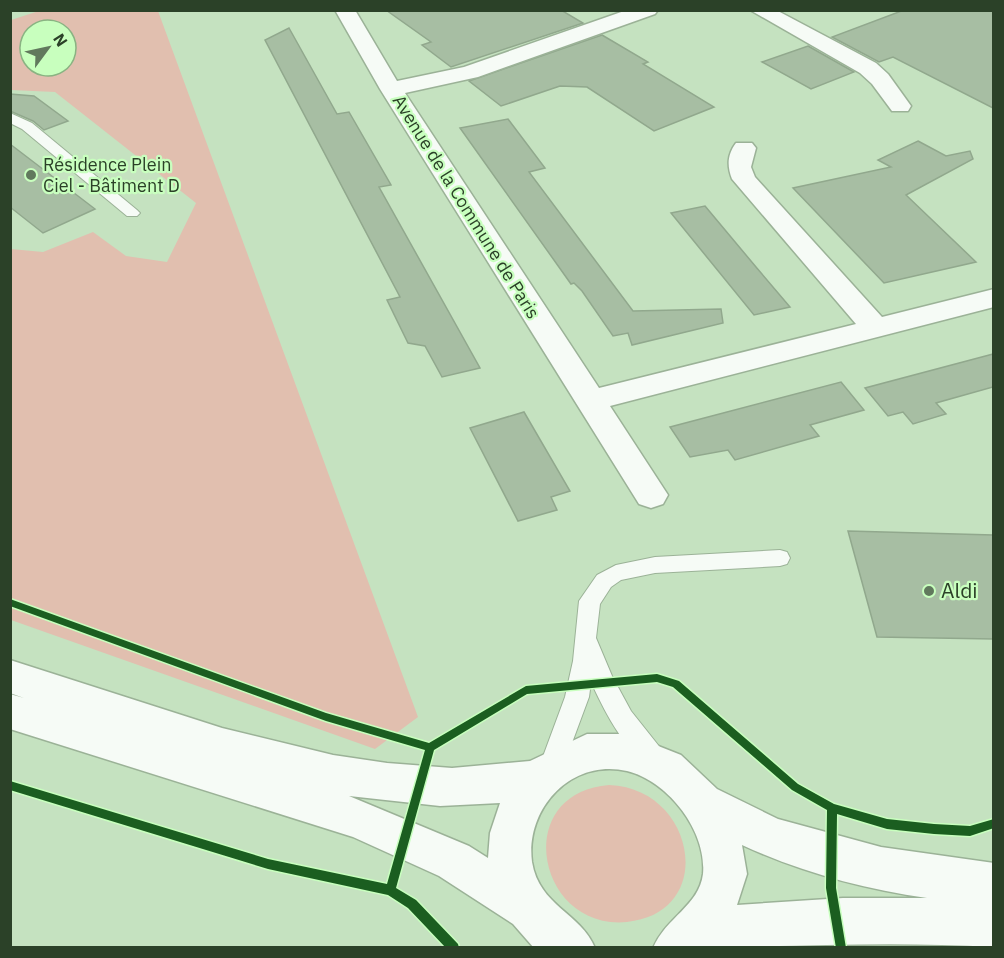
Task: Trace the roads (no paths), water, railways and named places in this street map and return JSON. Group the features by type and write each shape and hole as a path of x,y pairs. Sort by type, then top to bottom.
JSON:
{"street":[{"name":"Avenue de la Commune de Paris","path":"345,10 391,88 651,495"},
{"path":"391,88 470,72 648,10"},
{"path":"760,10 868,68 880,79 900,106"},
{"path":"744,148 739,167 744,179 875,328"},
{"path":"590,401 993,298"},
{"path":"10,676 234,749 351,777 443,787 545,774 577,757 606,752 637,756 666,767 692,788 706,805 716,824 722,845 723,878 713,909 684,941"},
{"path":"10,711 359,819 441,853 550,932"},
{"path":"545,774 520,803 511,833 511,866 517,888 550,932"},
{"path":"706,805 750,829 831,858 900,873 993,885"},
{"path":"684,941 742,926 812,920 909,920 993,924"}],"lane":[{"path":"10,117 27,126 132,213"},
{"path":"545,774 573,712 582,672 590,601 604,581 616,573 655,565 780,558"},
{"path":"586,634 602,682 614,705 632,732 666,767"}],"place":[{"name":"Résidence Plein Ciel - Bâtiment D","path":"31,175"},
{"name":"Aldi","path":"929,591"}]}
